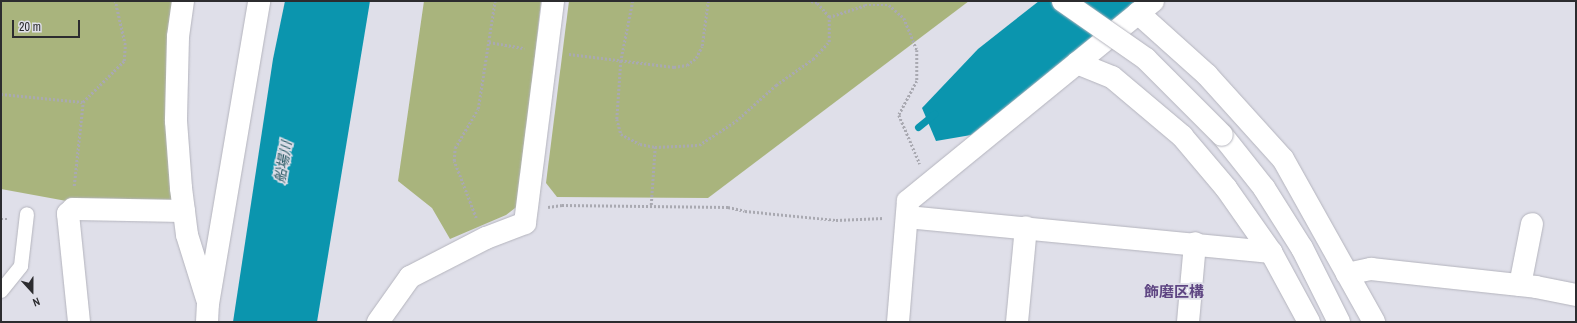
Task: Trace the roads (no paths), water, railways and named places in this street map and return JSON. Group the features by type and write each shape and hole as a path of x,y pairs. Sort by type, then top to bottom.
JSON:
{"street":[{"path":"183,1 178,36 176,121 187,235 208,313"},
{"path":"208,313 259,1"},
{"path":"378,322 410,277 486,238 526,223 553,1"},
{"path":"1063,1 1146,59 1222,135 1264,188 1302,248 1340,322"},
{"path":"898,322 908,201 1146,7 1283,159 1374,322"},
{"path":"1077,63 1112,77 1182,136 1226,188 1271,252 1309,322"},
{"path":"79,322 68,214 73,208 184,211"},
{"path":"907,217 1195,243 1271,252"},
{"path":"1520,285 1532,224"},
{"path":"1018,322 1026,227"},
{"path":"1188,322 1195,243"},
{"path":"1347,274 1371,269 1520,285 1576,295"}],"lane":[{"path":"1,291 21,266 26,214"}],"water":[{"name":"船場川","path":"285,1 370,1 317,322 233,322 273,59"},
{"path":"1039,1 1139,1 971,135 936,141 922,108 978,49"}],"waterway":[{"path":"918,127 934,114"}],"district":[{"name":"飾磨区構","path":"1174,292"}]}
